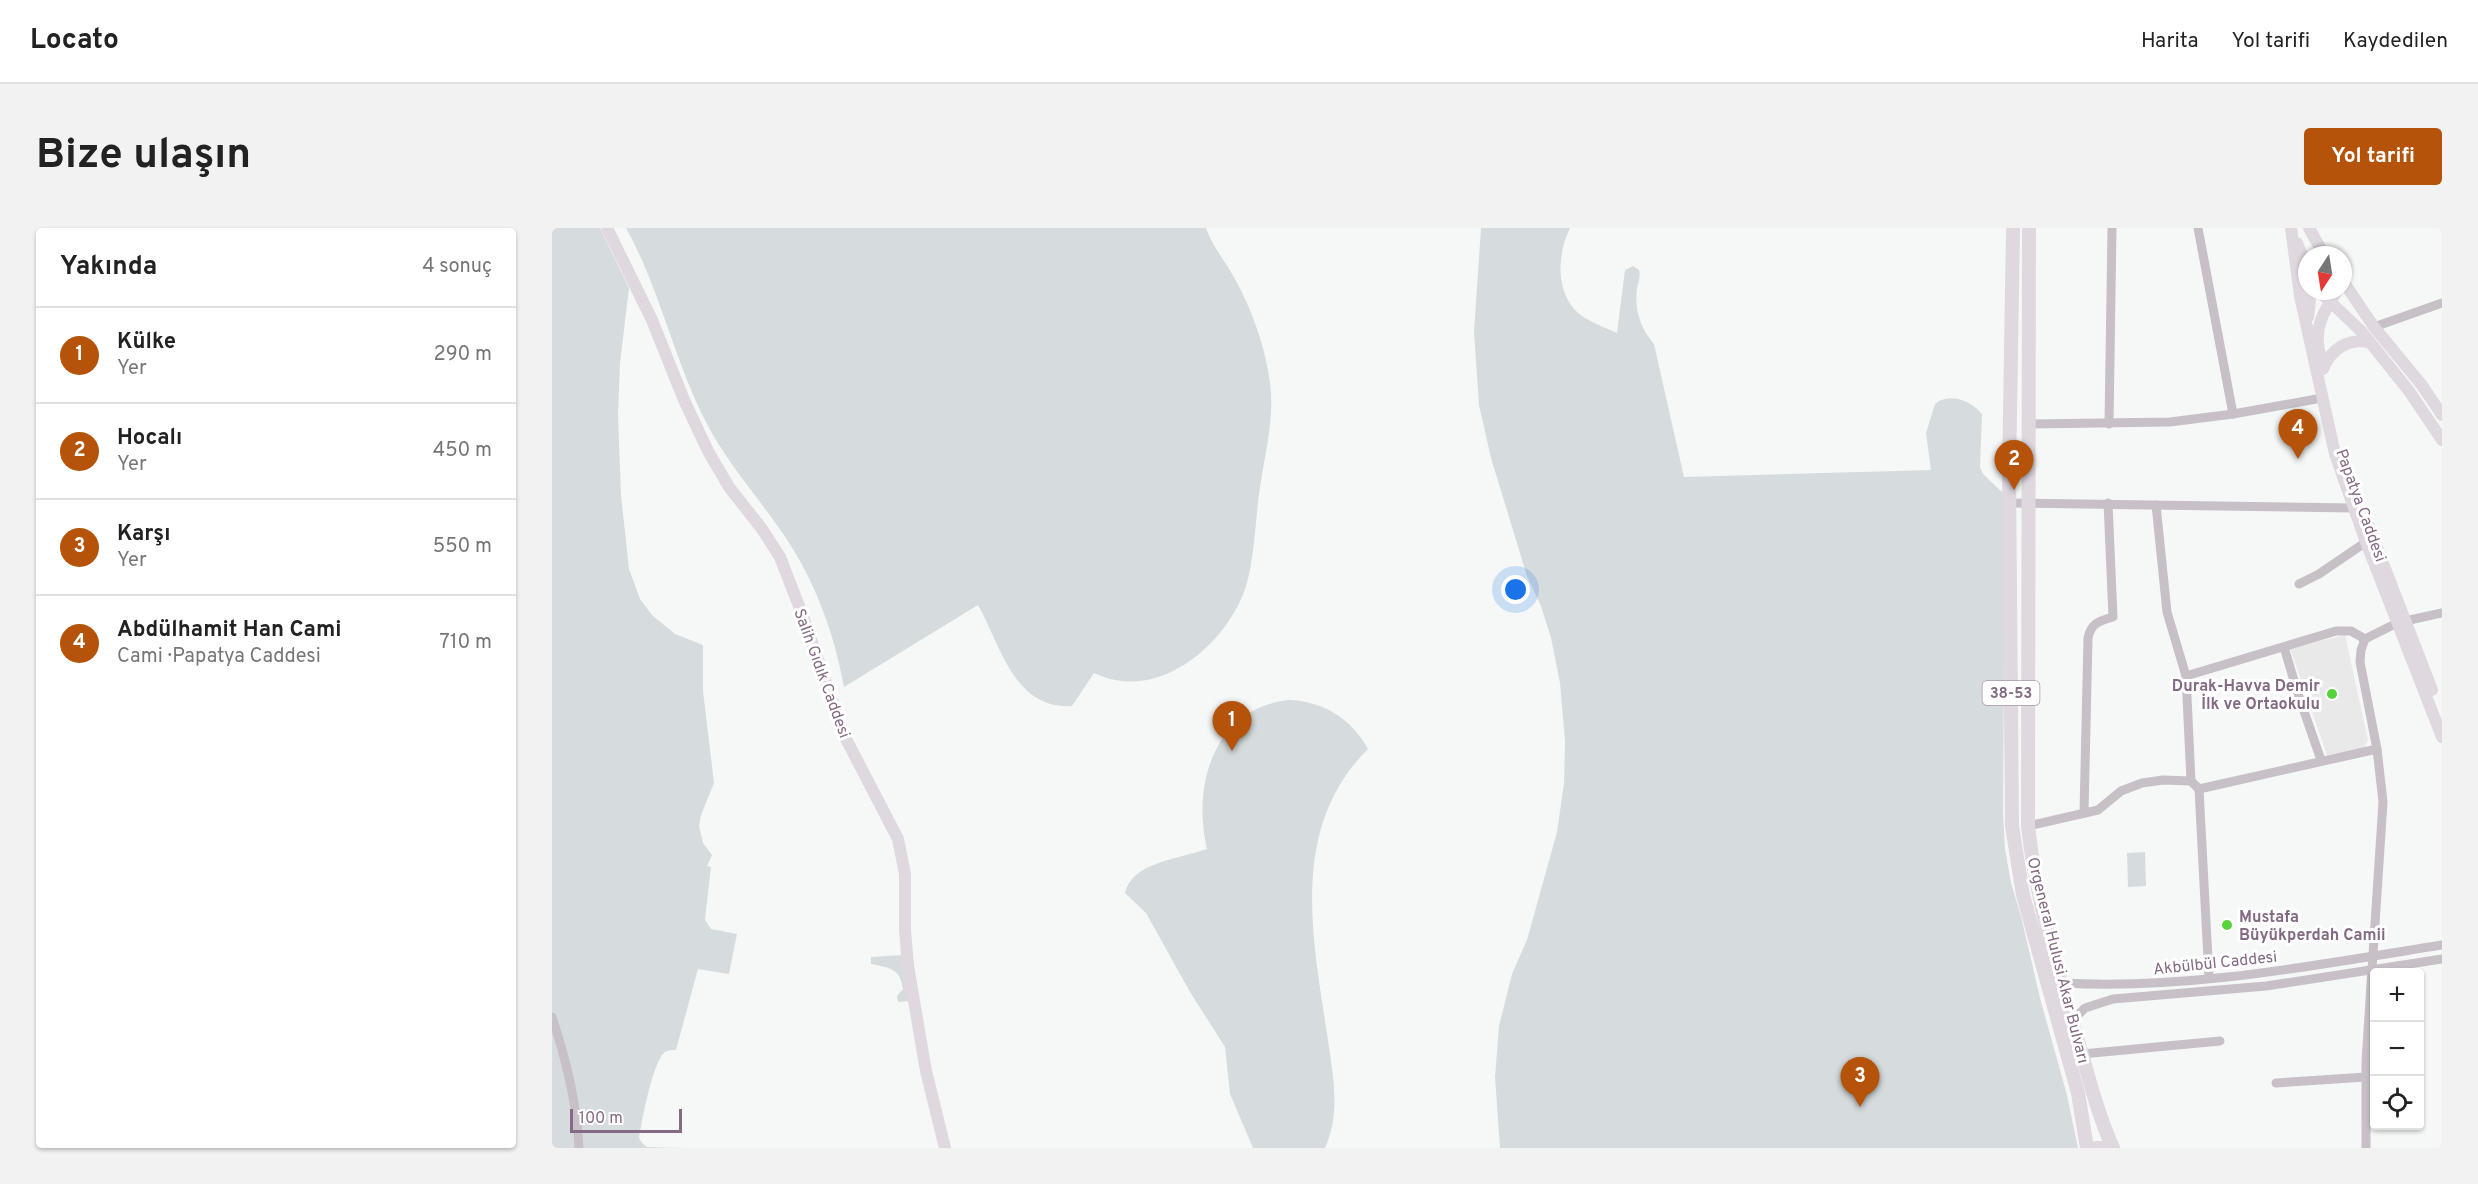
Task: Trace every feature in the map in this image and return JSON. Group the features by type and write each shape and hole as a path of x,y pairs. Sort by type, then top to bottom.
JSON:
{"main road":[{"name":"Orgeneral Hulusi Akar Bulvarı","path":"2013,228 2009,503 2014,841 2023,895 2037,951 2078,1093 2087,1148"},
{"name":"Orgeneral Hulusi Akar Bulvarı","path":"2029,228 2031,503 2028,826 2033,871 2072,1021 2111,1148"},
{"path":"2096,1148 2111,1148"}],"street":[{"name":"Salih Gıdık Caddesi","path":"607,228 652,320 708,452 729,487 769,538 780,557 804,618 844,735 898,839 905,874 905,930 908,966 926,1071 945,1148"},
{"path":"2109,424 2112,228"},
{"path":"2198,228 2233,414"},
{"path":"2292,228 2299,246"},
{"name":"Papatya Caddesi","path":"2292,228 2298,284 2335,454 2354,508 2401,622 2442,737"},
{"path":"2309,228 2319,246"},
{"path":"2352,294 2374,327 2421,384 2442,415"},
{"path":"2307,328 2310,300"},
{"name":"Papatya Caddesi","path":"2332,300 2318,326 2318,346 2342,450 2369,540"},
{"path":"2337,300 2409,392 2442,440"},
{"path":"2374,327 2442,303"},
{"path":"2323,369 2329,357 2338,348 2350,342 2369,342"},
{"path":"2030,424 2170,422 2233,414 2322,398"},
{"path":"2009,503 2354,508"},
{"path":"2084,813 2088,638 2096,621 2113,617 2108,503"},
{"path":"2156,505 2167,612 2186,676 2191,781 2199,789 2208,978"},
{"path":"2299,584 2319,574 2369,540"},
{"path":"2372,968 2383,818 2382,786 2360,662 2361,650 2365,639 2401,622 2442,613"},
{"name":"Papatya Caddesi","path":"2401,622 2442,716"},
{"path":"2186,676 2341,630 2351,631 2365,639"},
{"path":"2284,647 2321,760"},
{"path":"2199,789 2377,749"},
{"path":"2028,826 2098,810 2121,791 2132,786 2163,780 2191,781"},
{"name":"Akbülbül Caddesi","path":"2062,983 2111,986 2208,978 2442,945"},
{"name":"Akbülbül Caddesi","path":"2385,968 2442,959"},
{"name":"Akbülbül Caddesi","path":"2072,1021 2085,1008 2113,999 2242,988 2370,970"},
{"path":"2366,1148 2366,1077 2370,1006"},
{"path":"552,1017 571,1089 579,1148"},
{"path":"2082,1054 2220,1041"},
{"path":"2276,1083 2366,1077"}],"shaded area":[{"path":"552,228 600,228 629,288 620,363 618,415 621,495 629,569 640,599 652,615 675,634 703,645 703,691 714,783 699,826 703,843 712,855 707,866 711,867 705,920 711,929 737,934 729,974 698,969 676,1050 664,1053 655,1070 639,1138 647,1147 684,1148 552,1148"},
{"path":"626,228 1206,228 1247,303 1265,355 1271,396 1270,424 1252,561 1242,597 1231,617 1200,653 1182,666 1161,676 1139,681 1117,680 1094,673 1072,706 1052,704 1036,698 1023,687 1003,656 978,605 844,687 829,627 805,570 784,535 733,466 706,422 685,374 648,275"},
{"path":"1481,228 1570,228 1561,259 1561,281 1564,291 1579,314 1617,333 1625,270 1633,266 1639,270 1636,297 1638,312 1645,332 1654,344 1684,477 1931,470 1926,433 1935,404 1941,400 1954,398 1972,405 1982,414 1980,467 1983,474 2005,495 2003,812 2005,849 2011,883 2067,1095 2078,1148 1500,1148 1495,1077 1499,1026 1512,974 1527,940 1557,832 1564,783 1565,741 1560,683 1551,638 1541,606 1527,576 1491,458 1479,405 1474,332"},
{"name":"Durak-Havva Demir İlk ve Ortaokulu","path":"2345,635 2368,740 2364,748 2327,755 2290,648"},
{"path":"1288,700 1313,704 1335,713 1353,728 1368,749 1343,780 1326,814 1316,849 1312,887 1313,925 1334,1094 1333,1121 1325,1148 1253,1148 1230,1094 1225,1047 1190,992 1146,913 1125,893 1129,883 1147,868 1207,849 1203,825 1203,800 1206,777 1214,754 1225,734 1242,718 1262,706"},
{"path":"2145,852 2146,886 2128,887 2127,853"},
{"path":"903,955 909,1001 898,1002 897,996 903,989 897,973 889,968 871,964 871,957"}],"place":[{"name":"Abdülhamit Han Cami","path":"2298,459"},
{"name":"Hocalı","path":"2014,490"},
{"name":"Durak-Havva Demir İlk ve Ortaokulu","path":"2332,694"},
{"name":"Külke","path":"1232,751"},
{"name":"Mustafa Büyükperdah Camii","path":"2227,925"},
{"name":"Karşı","path":"1860,1107"}]}
